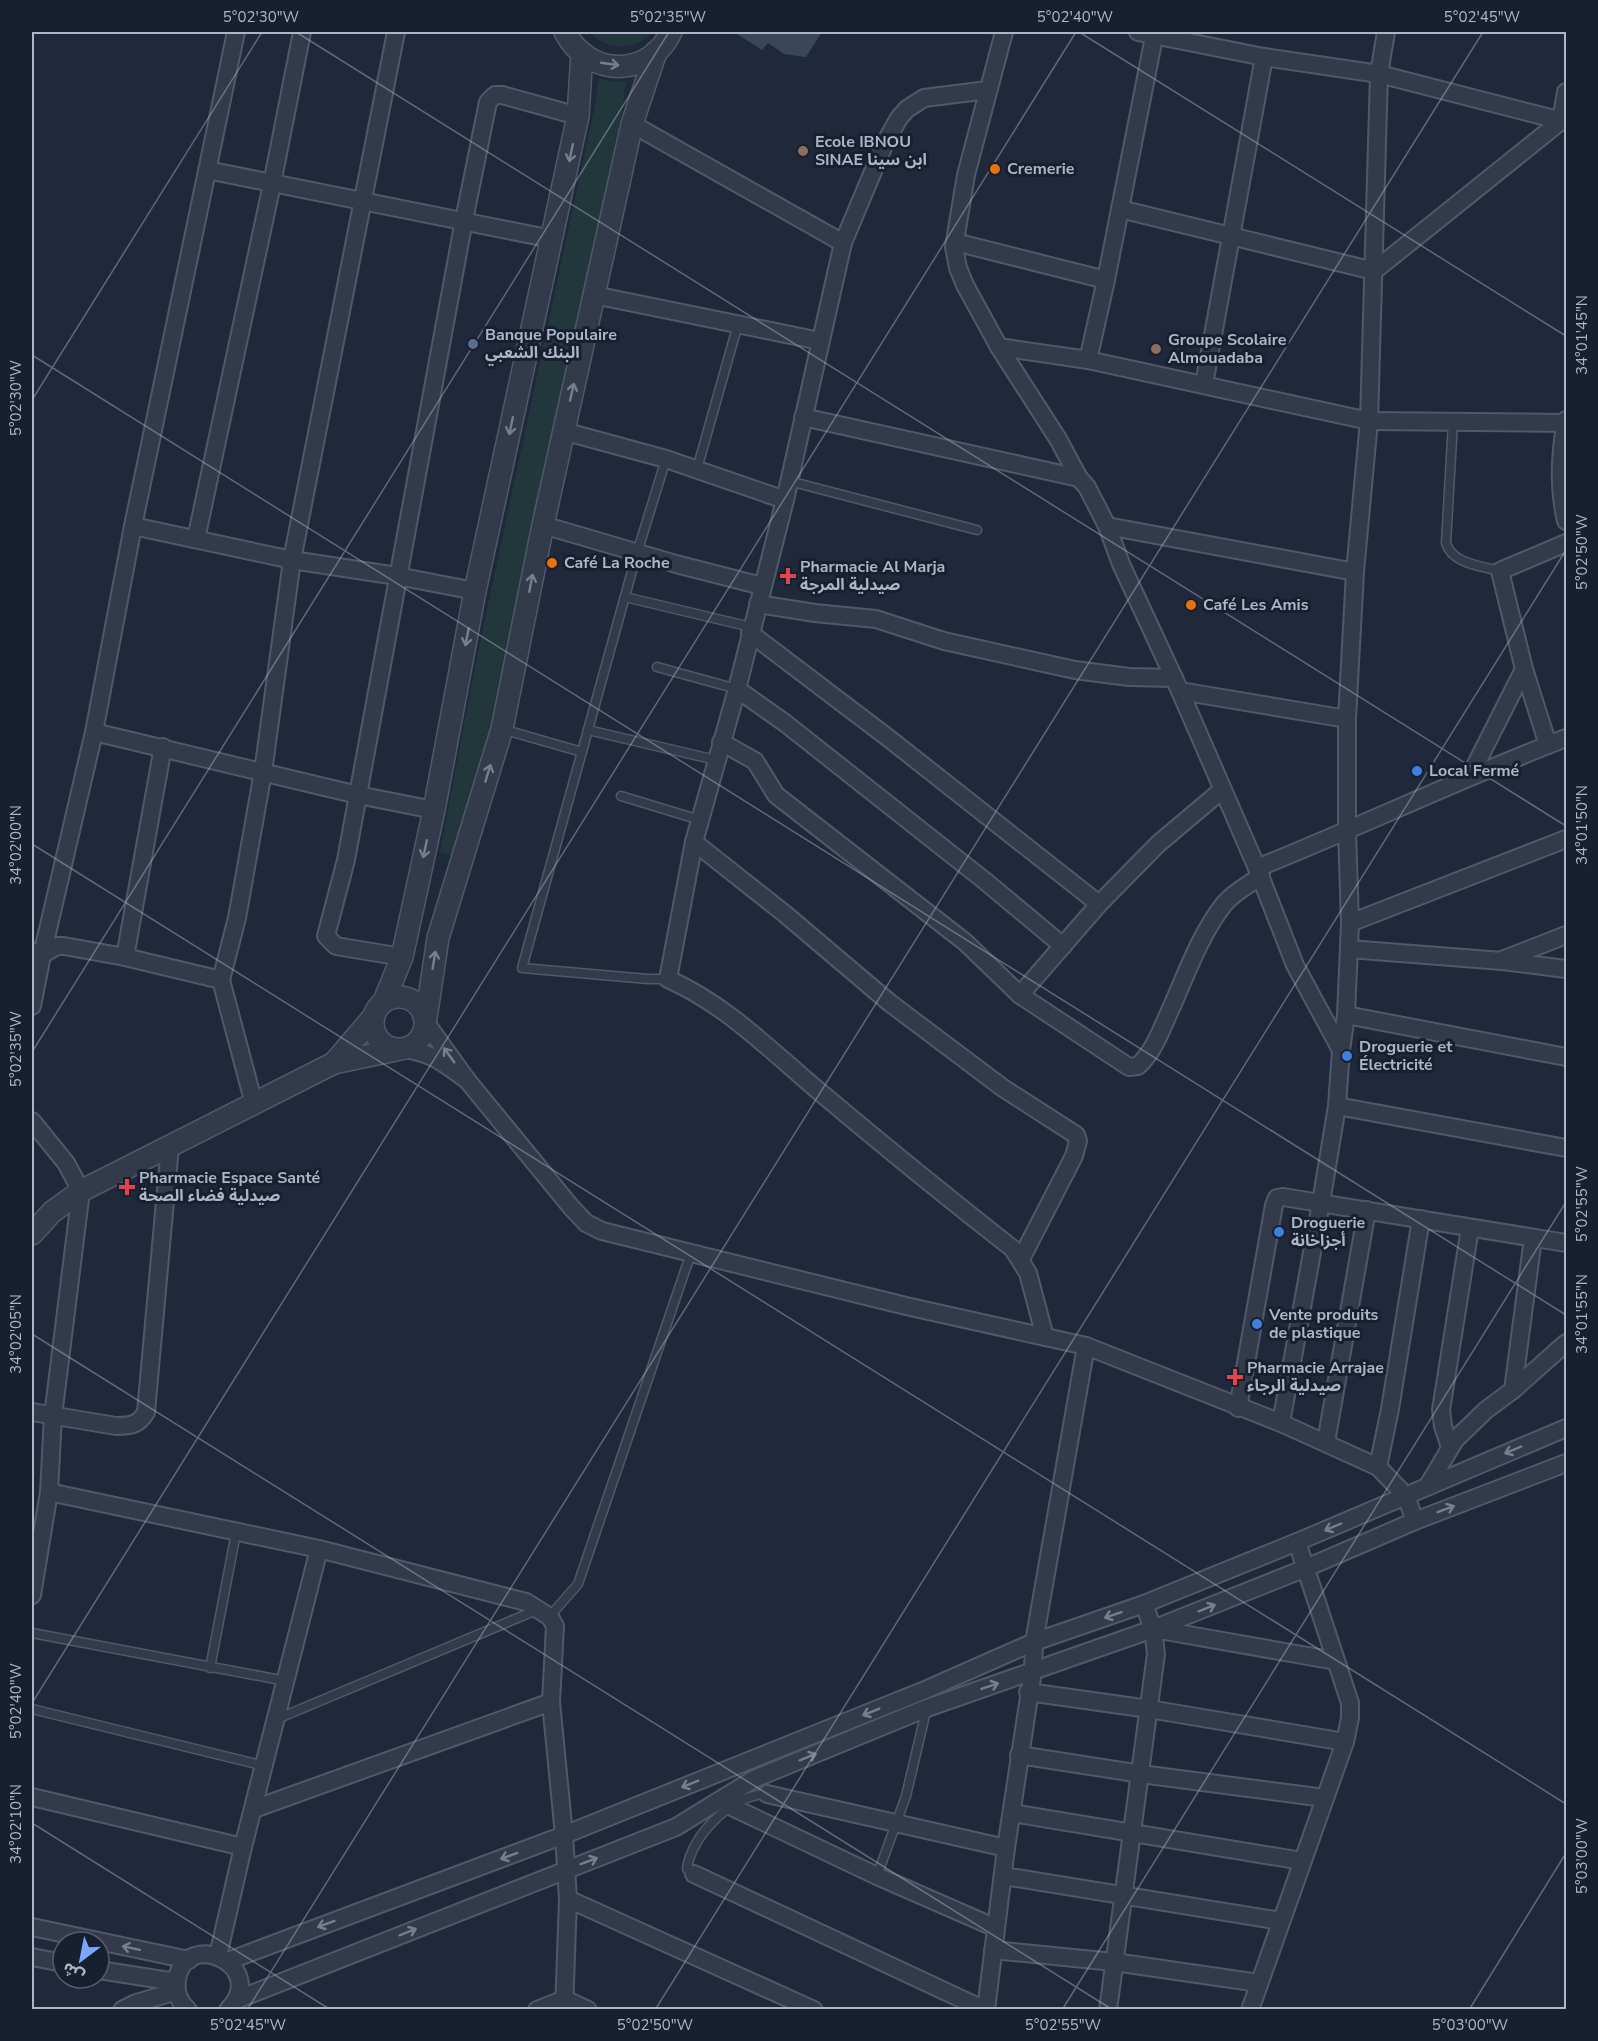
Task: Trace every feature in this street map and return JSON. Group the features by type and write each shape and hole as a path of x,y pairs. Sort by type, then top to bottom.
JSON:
{"street":[{"path":"32,1006 37,953 94,732 133,526 236,32"},
{"path":"196,539 302,32"},
{"path":"254,1104 221,980 237,918 263,772 292,560 396,32"},
{"path":"565,32 570,42 582,53 595,62 611,66 627,66 643,61 667,41 671,32"},
{"path":"1004,32 966,175 955,242 958,268 999,347 1058,439 1079,478 1087,487 1107,526 1121,564 1259,872 1295,965 1341,1050"},
{"path":"1138,32 1155,33 1264,57 1379,74 1564,121"},
{"path":"1281,1423 1321,1203 1336,1106 1346,1015 1350,923 1347,719 1355,572 1369,422 1379,74 1386,32"},
{"path":"1088,360 1155,33"},
{"path":"32,1234 52,1212 81,1191 334,1063 400,1050 419,1042 424,1035 438,938 502,729 563,431 632,124 656,52"},
{"path":"466,1080 434,1056 422,1052 400,1050 380,1042 373,1025 402,957 434,810 475,591 579,116 582,53"},
{"path":"1204,384 1264,57"},
{"path":"988,90 924,98 907,109 899,118 885,143 843,243 785,500 750,630 737,689 694,842 668,979 708,999 772,1048 820,1092 1013,1249 1028,1273 1045,1337"},
{"path":"1374,271 1564,121 1566,92"},
{"path":"402,957 336,946 326,936 346,860 397,576 488,102 495,95 502,95 579,116"},
{"path":"632,124 843,243"},
{"path":"207,170 552,239"},
{"path":"1120,209 1374,271"},
{"path":"955,242 1106,280"},
{"path":"594,295 820,341"},
{"path":"999,347 1088,360 1369,422 1566,422 1559,469 1566,521"},
{"path":"803,417 1079,478"},
{"path":"563,431 666,459 785,500"},
{"path":"543,525 762,586"},
{"path":"133,526 292,560 475,591"},
{"path":"1107,526 1355,572"},
{"path":"1548,745 1524,669 1500,570 1566,543"},
{"path":"758,604 876,619 944,641 1076,670 1177,685 1347,719"},
{"path":"750,630 1099,904"},
{"path":"1470,776 1524,669"},
{"path":"737,689 785,723 985,881 1063,946"},
{"path":"94,732 358,795 434,810"},
{"path":"721,742 755,761 776,795 965,942 1020,995 1129,1067 1138,1066 1155,1045 1198,948 1214,919 1225,903 1259,872 1470,776 1566,738"},
{"path":"125,957 162,747"},
{"path":"1020,995 1099,904 1158,844 1222,790"},
{"path":"1350,923 1566,839"},
{"path":"694,842 785,914 890,1003 1003,1088 1076,1135 1078,1141 1074,1156 1021,1259"},
{"path":"1502,961 1566,935"},
{"path":"37,953 64,946 125,957 221,980"},
{"path":"1349,949 1502,961 1566,969"},
{"path":"334,1063 379,1009 392,998 410,999 417,1003 426,1021 466,1080 571,1207 586,1222 602,1231 906,1306 1086,1346 1238,1408 1281,1423 1378,1467 1406,1496 1415,1521"},
{"path":"1346,1015 1566,1057"},
{"path":"1336,1106 1566,1148"},
{"path":"32,1121 66,1163 81,1191 53,1416 49,1492 32,1595"},
{"path":"32,1412 116,1426 131,1426 141,1420 146,1412 170,1146"},
{"path":"1238,1408 1277,1198 1284,1197 1566,1243"},
{"path":"1326,1442 1367,1210"},
{"path":"1378,1467 1392,1397 1421,1219"},
{"path":"1450,1447 1443,1426 1441,1410 1470,1227"},
{"path":"1513,1390 1533,1238"},
{"path":"1427,1487 1450,1447 1486,1410 1513,1390 1566,1343"},
{"path":"694,1874 986,2010 1006,1848 1033,1671 1034,1642 1086,1346"},
{"path":"223,1958 564,1836 925,1690 1034,1642 1144,1604 1297,1542 1566,1428"},
{"path":"232,2005 676,1827 754,1779 927,1708 1153,1629 1306,1569 1415,1521 1566,1463"},
{"path":"49,1492 319,1549 526,1602 545,1613 555,1626 551,1702 566,1870 565,2004"},
{"path":"1250,2010 1345,1742 1350,1718 1350,1703 1297,1542"},
{"path":"223,1958 243,1846 319,1549"},
{"path":"1108,2010 1156,1654 1153,1629 1144,1604"},
{"path":"1153,1629 1336,1661"},
{"path":"1028,1692 1149,1709 1345,1742"},
{"path":"254,1809 551,1702"},
{"path":"1020,1755 1141,1774 1325,1798"},
{"path":"767,1794 1006,1848"},
{"path":"32,1797 243,1846"},
{"path":"732,1807 877,1876 996,1928"},
{"path":"1012,1813 1302,1861"},
{"path":"1004,1876 1281,1921"},
{"path":"567,1899 814,2010"},
{"path":"32,1927 189,1960"},
{"path":"993,1950 1114,1962 1259,1983"},
{"path":"188,2010 179,1999 176,1986 178,1974 189,1960 198,1955 208,1954 223,1958 235,1969 239,1979 239,1990 232,2005"},
{"path":"32,1957 51,1961"},
{"path":"111,1972 176,1986"},
{"path":"129,2006 136,1991 131,1976"},
{"path":"129,2006 176,1986"},
{"path":"537,2010 565,2004 588,2010"}],"lane":[{"path":"697,469 738,324"},
{"path":"1453,422 1446,543 1455,556 1466,562 1500,570"},
{"path":"666,459 637,553 522,968 668,979"},
{"path":"789,481 977,530"},
{"path":"625,597 750,630"},
{"path":"657,667 737,689"},
{"path":"502,729 582,752"},
{"path":"588,730 716,760"},
{"path":"621,796 700,820"},
{"path":"276,1719 545,1613 578,1584 691,1253"},
{"path":"210,1668 236,1533"},
{"path":"32,1633 286,1681"},
{"path":"877,1876 906,1796 927,1708 925,1690"},
{"path":"32,1709 265,1766"},
{"path":"694,1874 687,1869 693,1849 702,1834 718,1816 749,1796 767,1794"}],"green space":[{"path":"590,32 653,32 638,43 622,47 605,43"},
{"path":"599,78 612,82 626,81 622,111 504,671 483,760 451,855 440,852 476,661"}],"building":[{"path":"734,32 822,32 806,57 784,54 768,43 762,50"}],"place":[{"name":"Ecole IBNOU SINAE ابن سينا","path":"803,151"},
{"name":"Cremerie","path":"995,169"},
{"name":"Banque Populaire البنك الشعبي","path":"473,344"},
{"name":"Groupe Scolaire Almouadaba","path":"1156,349"},
{"name":"Café La Roche","path":"552,563"},
{"name":"Pharmacie Al Marja صيدلية المرجة","path":"788,576"},
{"name":"Café Les Amis","path":"1191,605"},
{"name":"Local Fermé","path":"1417,771"},
{"name":"Droguerie et Électricité","path":"1347,1056"},
{"name":"Pharmacie Espace Santé صيدلية فضاء الصحة","path":"127,1187"},
{"name":"Droguerie أجزاخانة","path":"1279,1232"},
{"name":"Vente produits de plastique","path":"1257,1324"},
{"name":"Pharmacie Arrajae صيدلية الرجاء","path":"1235,1377"}]}
